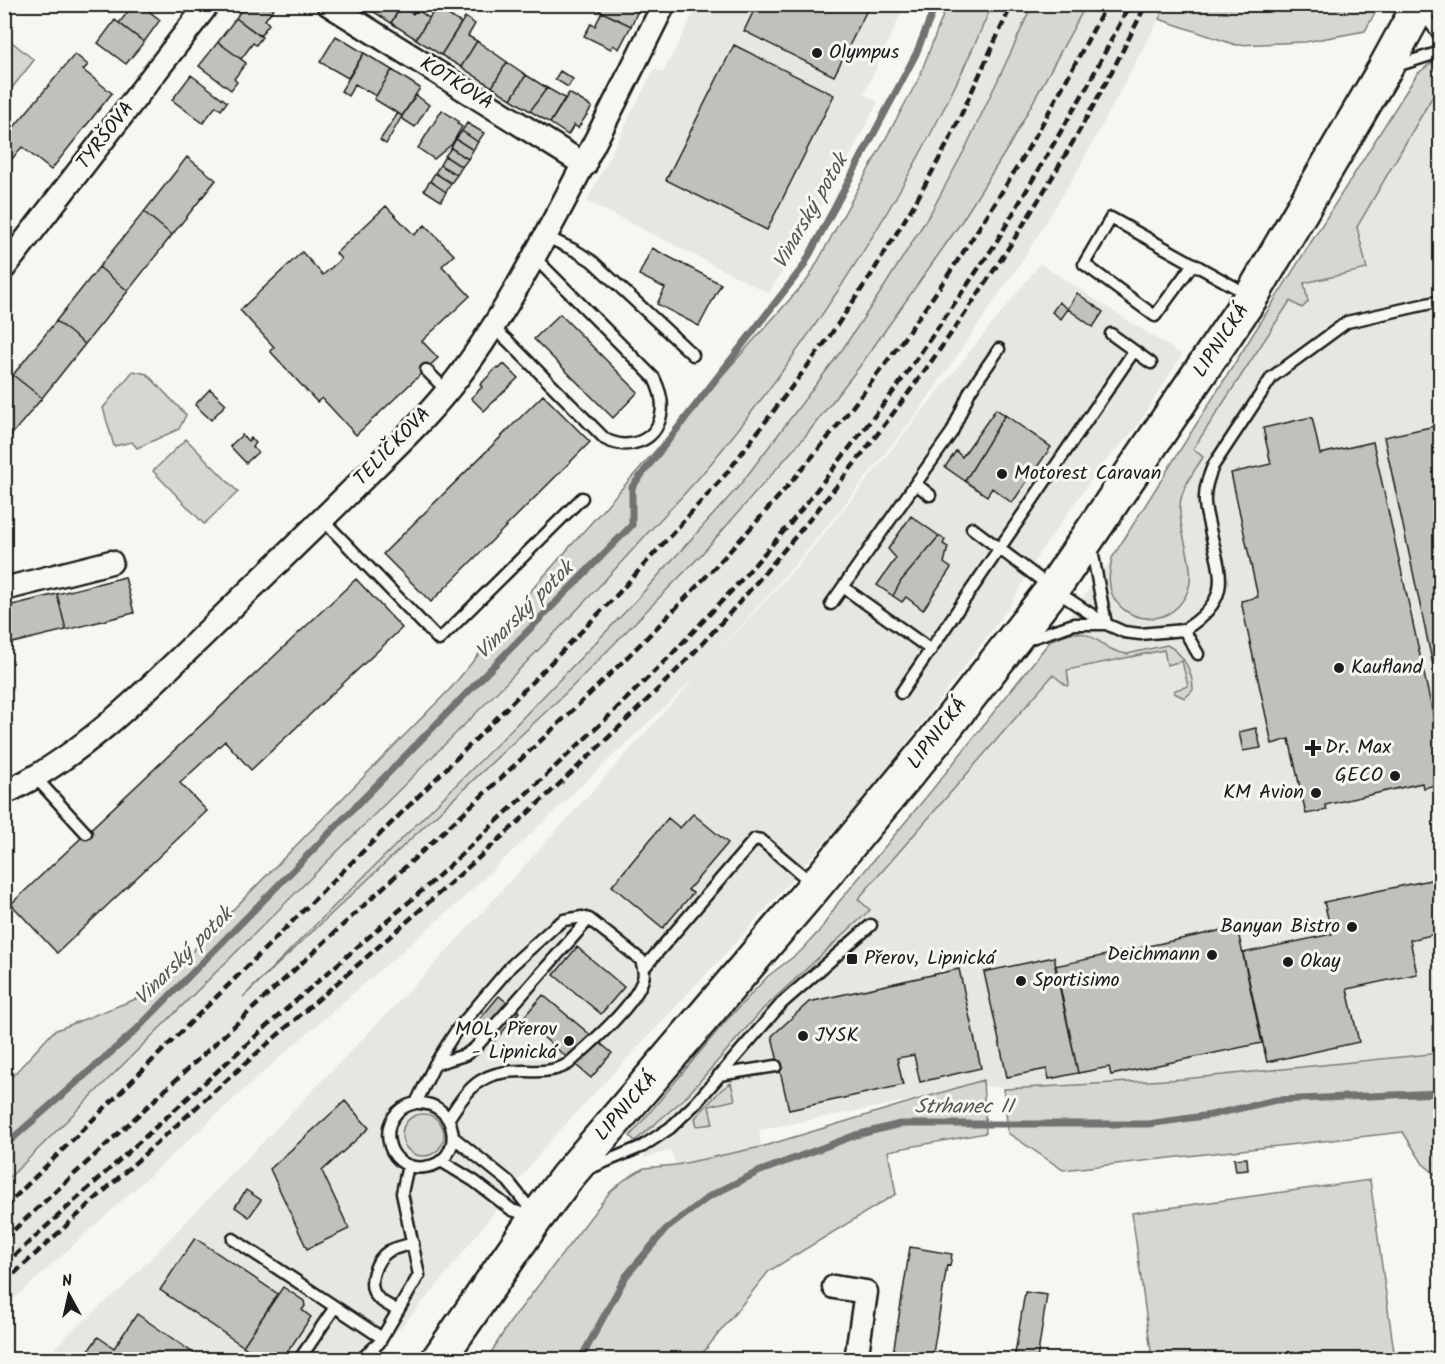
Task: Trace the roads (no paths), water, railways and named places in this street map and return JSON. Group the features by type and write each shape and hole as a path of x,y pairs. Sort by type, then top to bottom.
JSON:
{"main road":[{"name":"LIPNICKÁ","path":"438,1359 536,1218 567,1178 933,743 1053,589 1251,297 1384,70 1426,8"}],"street":[{"name":"TYRŠOVA","path":"4,268 208,4"},
{"name":"KOTKOVA","path":"328,4 585,165"},
{"name":"TELIČKOVA","path":"4,793 35,777 71,753 128,705 202,637 413,430 447,391 506,309 585,165 664,4"},
{"path":"4,589 111,562"},
{"path":"834,1287 866,1292 855,1359"}],"lane":[{"path":"1426,8 1440,36"},
{"path":"1384,70 1440,52"},
{"path":"1193,264 1155,316 1084,264 1111,218 1193,264 1251,297"},
{"path":"545,236 592,261 693,355"},
{"path":"493,328 605,439 619,445 635,444 648,437 657,427 661,417 662,400 654,378 534,257"},
{"path":"972,528 1053,589 1106,624 1132,633 1184,630 1200,620 1211,608 1221,587 1205,506 1208,477 1272,377 1347,322 1440,301"},
{"path":"1111,334 1151,363"},
{"path":"831,603 952,432 970,391 999,349"},
{"path":"901,693 1134,351"},
{"path":"426,370 447,391"},
{"path":"916,484 930,495"},
{"path":"322,519 438,640 582,498"},
{"path":"1089,536 1106,624"},
{"path":"843,587 931,650"},
{"path":"1006,648 1057,628 1074,624 1106,624"},
{"path":"1184,630 1198,654"},
{"path":"35,777 86,833"},
{"path":"644,968 755,839 761,840 815,885"},
{"path":"416,1103 435,1064 456,1031 511,966 564,920 582,917 589,919 641,960 644,977 635,995 607,1029 568,1064 541,1072 508,1071 488,1077 470,1090 449,1118"},
{"path":"435,1064 465,1055 475,1048 589,919"},
{"path":"567,1178 643,1146 683,1116 782,1003 871,926"},
{"path":"718,1075 776,1066"},
{"path":"424,1102 438,1107 449,1118 453,1137 451,1148 435,1165 422,1168 408,1165 397,1158 390,1148 388,1128 398,1111 409,1104 424,1102"},
{"path":"453,1137 508,1181 536,1218"},
{"path":"441,1161 474,1181 512,1210 536,1218"},
{"path":"360,1359 380,1343 419,1275 402,1193 408,1165"},
{"path":"233,1239 382,1338"},
{"path":"398,1311 378,1299 371,1282 372,1274 388,1252 412,1243"},
{"path":"299,1359 335,1307"}],"waterway":[{"name":"Vinarský potok","path":"4,1146 134,1032 632,525 632,487 803,267 916,54 936,4"},
{"name":"Strhanec II","path":"580,1360 626,1276 666,1229 710,1196 758,1172 856,1135 900,1124 1148,1124 1211,1115 1276,1100 1440,1093"}],"railway":[{"path":"4,1208 486,729 615,597 726,474 827,340 871,275 915,203 949,141 1012,4"},
{"path":"4,1239 574,709 626,659 726,555 848,412 952,270 1022,159 1107,4"},
{"path":"4,1265 268,1025 433,881 606,719 735,587 790,524 897,387 994,246 1088,85 1130,4"},
{"path":"4,1283 211,1094 536,805 636,711 716,628 795,537 858,459 950,335 993,272 1074,140 1146,4"}],"place":[{"name":"Olympus","path":"817,53"},
{"name":"Motorest Caravan","path":"1002,474"},
{"name":"Kaufland","path":"1339,668"},
{"name":"Dr. Max","path":"1313,748"},
{"name":"GECO","path":"1395,776"},
{"name":"KM Avion","path":"1316,793"},
{"name":"Banyan Bistro","path":"1352,927"},
{"name":"Deichmann","path":"1212,955"},
{"name":"Přerov, Lipnická","path":"852,959"},
{"name":"Okay","path":"1288,962"},
{"name":"Sportisimo","path":"1021,981"},
{"name":"JYSK","path":"803,1036"},
{"name":"MOL, Přerov - Lipnická","path":"569,1041"}]}
